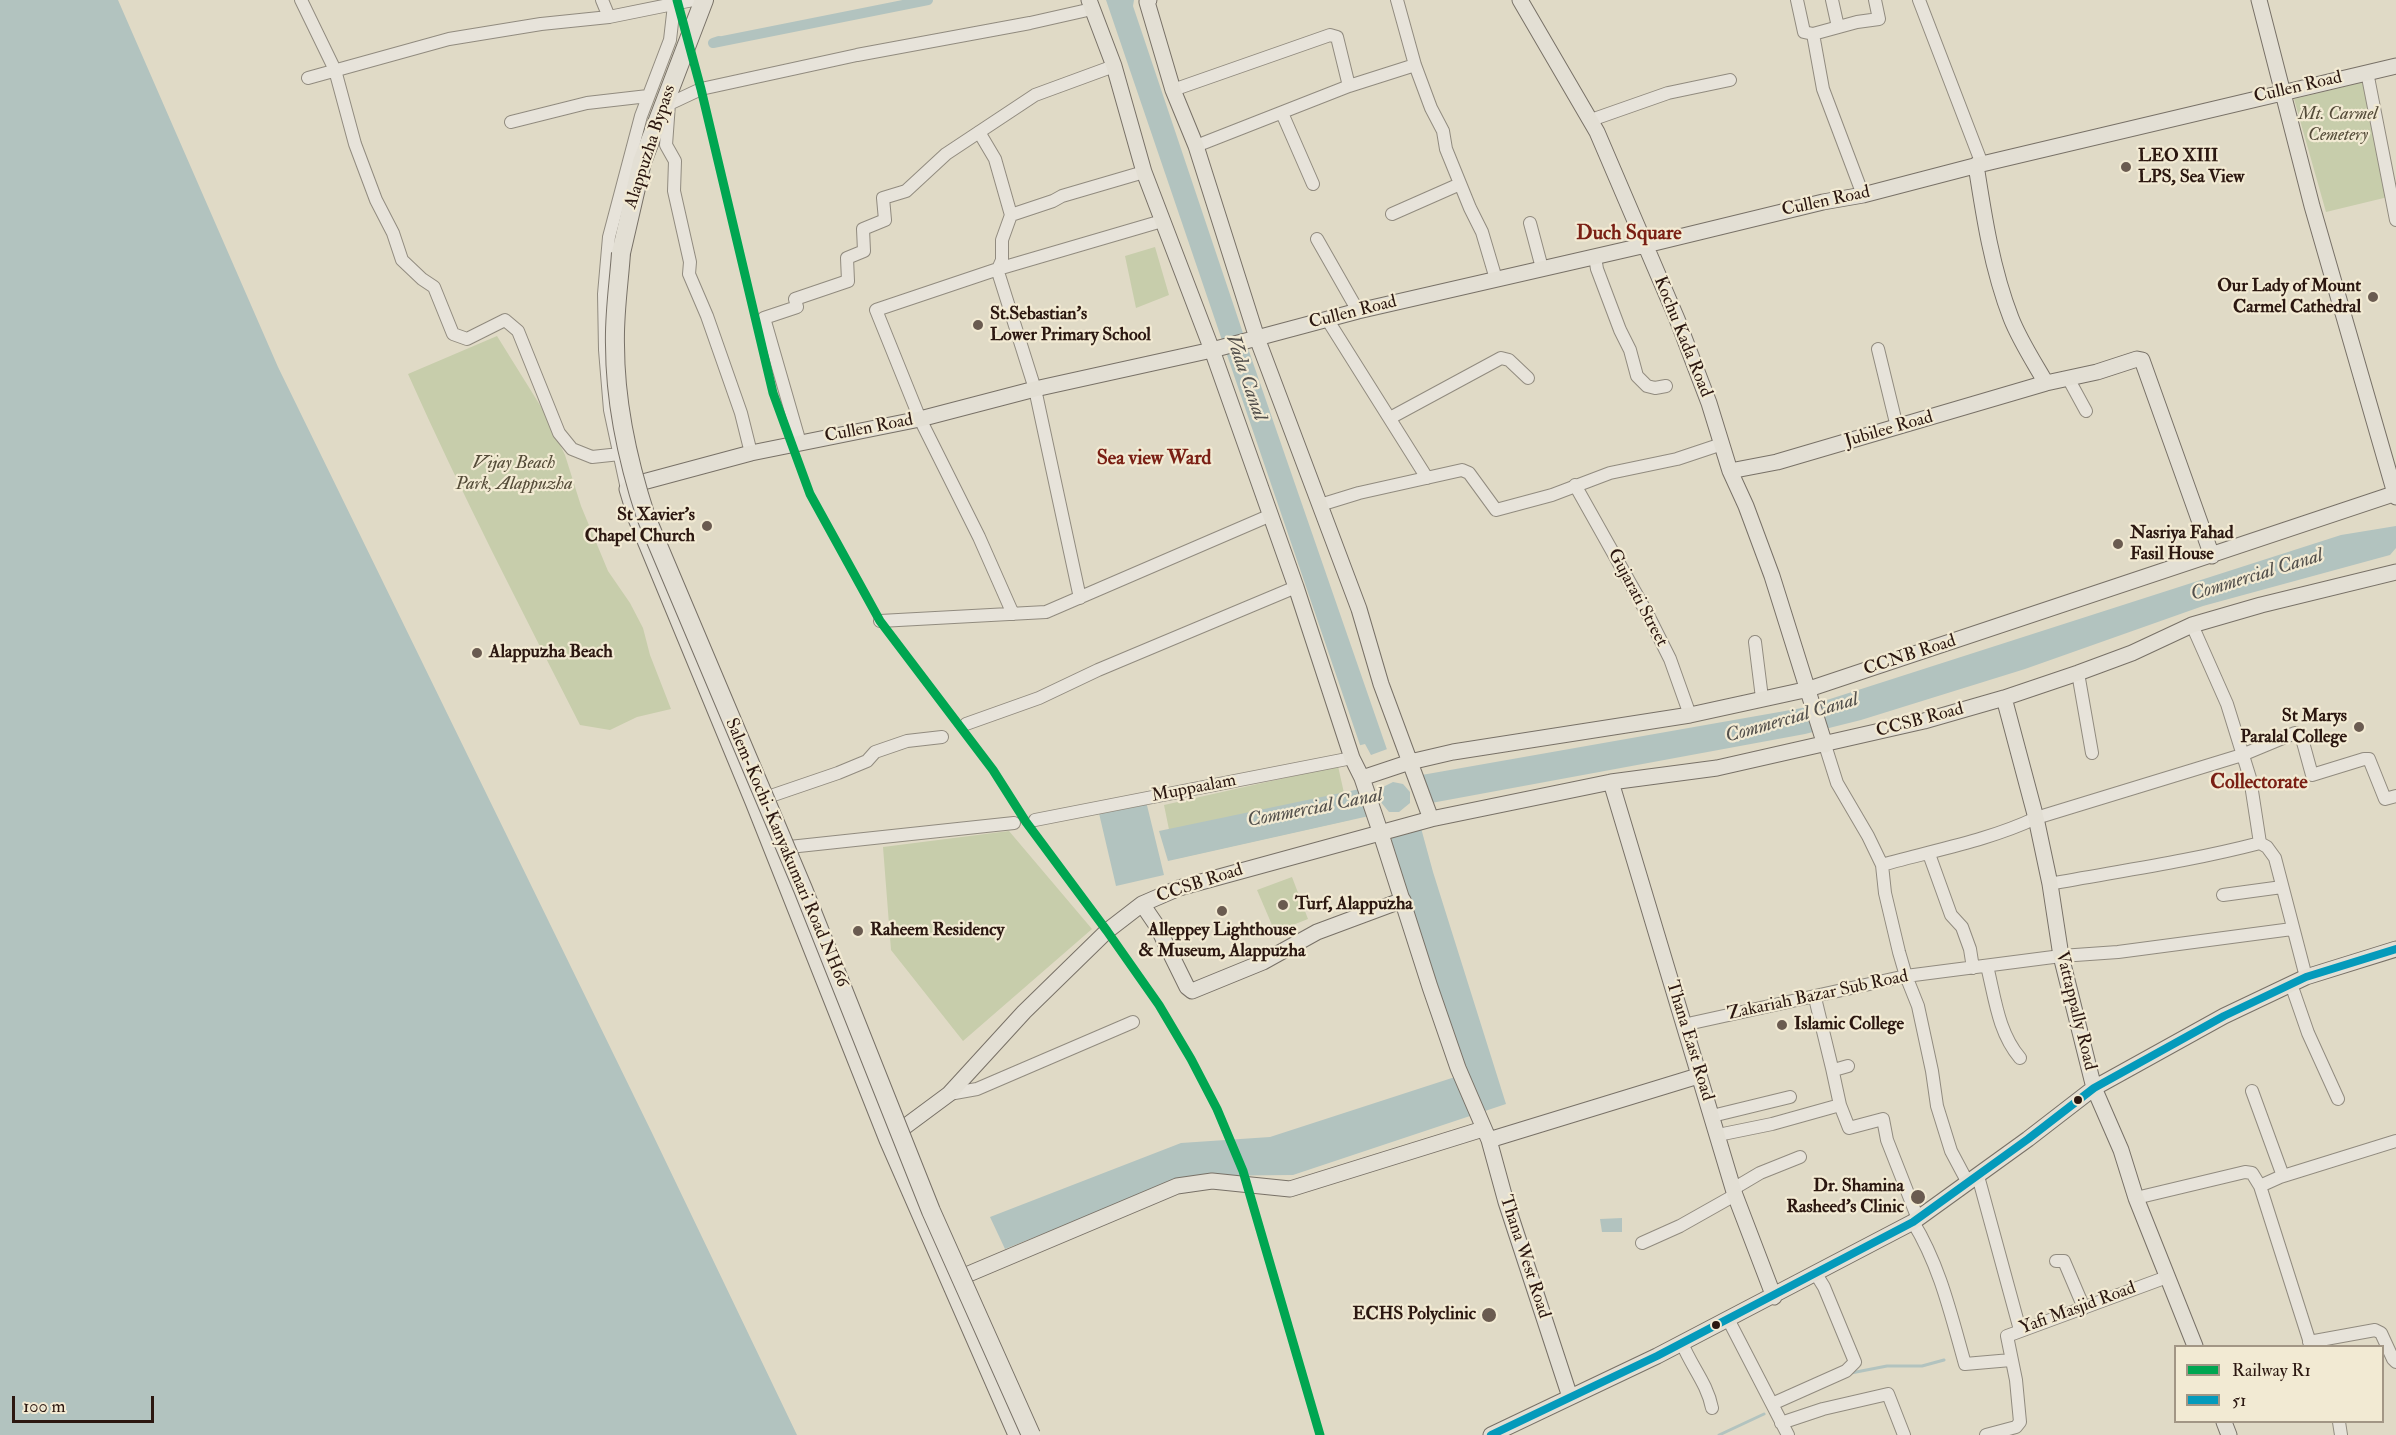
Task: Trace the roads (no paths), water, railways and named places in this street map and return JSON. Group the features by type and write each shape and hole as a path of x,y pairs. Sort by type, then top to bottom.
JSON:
{"highway":[{"name":"Alappuzha Bypass","path":"621,253 642,162 699,3"},
{"name":"Salem-Kochi-Kanyakumari Road NH66","path":"621,253 615,325 618,404 633,478 646,518 803,889 931,1211 1031,1435"}],"main road":[{"path":"1149,0 1147,2 1173,90 1196,146 1256,338 1359,609 1405,764 1416,778 1426,815"},
{"name":"Kochu Kada Road","path":"1520,0 1591,120 1677,319 1731,471 1772,576 1823,739"},
{"path":"2259,0 2282,91 2396,495"},
{"path":"1090,4 1114,66 1144,172 1214,349 1352,758 1366,780 1403,900 1317,932 1263,962 1192,991 1187,987 1156,926 1142,904"},
{"name":"Cullen Road","path":"627,489 643,482 751,453 920,419 1035,389 1214,349 1358,311 1863,195 2282,91 2396,66"},
{"path":"1979,165 1985,218 2005,298 2012,319 2046,383"},
{"name":"Jubilee Road","path":"1731,471 1777,462 2046,383 2097,372 2137,359 2142,360 2212,556"},
{"path":"627,489 636,519 753,802 887,1140 1016,1435"},
{"name":"CCNB Road","path":"1366,780 1405,764 1453,752 1690,715 1762,698 1810,696 2212,556 2396,495"},
{"name":"CCSB Road","path":"887,1140 949,1094 1024,1012 1107,930 1142,904 1179,888 1382,831 1426,815 1611,782 1717,768 1823,739 1924,721 2004,698 2078,673 2132,653 2192,625 2261,605 2396,572"},
{"name":"Vattappally Road","path":"2004,698 2036,818 2050,884 2061,956 2094,1088 2121,1150 2136,1198 2194,1345"},
{"name":"Thana East Road","path":"1611,782 1734,1192 1774,1297"},
{"name":"Thana West Road","path":"1403,900 1427,980 1458,1068 1484,1128 1570,1397"},
{"path":"1491,1435 1510,1431 1570,1397 1774,1297 1916,1220 2094,1088 2192,1036 2224,1016 2306,977 2396,949"},
{"path":"950,1282 1177,1186 1212,1181 1290,1189 1484,1128 1698,1076"}],"street":[{"path":"301,0 335,70 355,144 402,260 434,287 453,334 467,339 505,320 518,332 559,433 572,448 592,457 620,454"},
{"path":"602,0 609,17"},
{"path":"1397,0 1415,64 1431,108 1443,131 1446,149 1482,232 1496,279"},
{"path":"1797,0 1804,32 1813,34 1879,19 1875,0"},
{"path":"1832,0 1838,27"},
{"path":"1919,0 1979,165"},
{"path":"308,78 448,39 699,3"},
{"path":"751,453 741,412 707,316 689,274 690,262 674,191 675,161 666,145 669,104 701,89 857,55 1030,23 1090,4"},
{"path":"627,489 610,410 605,350 604,294 609,237 641,116 670,40 674,5"},
{"path":"1813,34 1823,88 1863,195"},
{"path":"1173,90 1330,35 1337,37 1349,86"},
{"path":"1196,146 1349,86 1415,64"},
{"path":"800,443 764,318 797,307 795,299 848,281 847,258 864,251 863,229 885,220 883,198 906,191 946,154 1035,95 1114,66"},
{"path":"2367,72 2396,220"},
{"path":"1591,120 1668,93 1730,80"},
{"path":"511,122 587,103 648,96"},
{"path":"1282,113 1314,184"},
{"path":"979,132 995,159 1006,192 1010,219 1002,240 1002,260 998,269 1035,389 1080,598"},
{"path":"1010,219 1062,196 1144,172"},
{"path":"1392,214 1460,184"},
{"path":"1013,614 950,477 920,419 876,310 998,269 1162,221"},
{"path":"1530,223 1542,268"},
{"path":"1317,239 1358,311"},
{"path":"1595,257 1597,269 1630,350 1637,376 1647,386 1655,388 1666,386"},
{"path":"1327,319 1427,477"},
{"path":"1878,349 1897,427"},
{"path":"1390,418 1501,358 1509,360 1528,378"},
{"path":"2068,378 2086,411"},
{"path":"1320,505 1427,477 1466,471 1496,510 1521,504 1610,472 1677,459 1722,444"},
{"name":"Gujarati Street","path":"1575,485 1629,577 1670,658 1690,715"},
{"path":"880,621 1046,612 1270,515"},
{"path":"966,724 1039,698 1107,666 1296,587"},
{"path":"2192,625 2227,704 2250,778 2260,843"},
{"path":"1755,642 1762,698"},
{"path":"2078,673 2092,753"},
{"path":"1882,865 1929,854 2012,829 2036,818 2242,755 2298,733 2301,735 2312,775 2369,759 2385,799 2396,796"},
{"path":"753,802 838,773 867,761 875,752 907,741 942,737"},
{"path":"1823,739 1838,783 1882,865 1885,893 1905,976 1918,1006 1937,1106 1951,1151 1973,1179 2020,1330"},
{"name":"Muppaalam","path":"1035,820 1352,758"},
{"path":"771,849 1014,823"},
{"path":"2050,884 2195,859 2260,843 2267,847 2275,858 2306,977"},
{"path":"1929,854 1951,915 1962,927 1970,949 1973,968"},
{"path":"2223,895 2282,887"},
{"name":"Zakariah Bazar Sub Road","path":"1683,1025 1815,998 1905,976 2061,956 2118,952 2292,928"},
{"path":"1987,966 1996,1012 2010,1043 2020,1058"},
{"path":"2291,984 2308,1034 2338,1099"},
{"path":"1815,998 1840,1105 1849,1128 1883,1119 1887,1140 1916,1220 1940,1277 1965,1364 2011,1360"},
{"path":"949,1094 977,1089 1133,1022"},
{"path":"1832,1068 1834,1070 1848,1066"},
{"path":"2252,1091 2283,1176"},
{"path":"1712,1116 1790,1097"},
{"path":"1718,1135 1772,1124 1840,1105"},
{"path":"2260,1186 2283,1176 2396,1141"},
{"path":"1642,1243 1680,1226 1760,1173 1800,1157"},
{"path":"2136,1198 2245,1172 2252,1173 2260,1186 2310,1344 2375,1330 2381,1333 2392,1359 2396,1362"},
{"path":"2056,1261 2064,1261 2084,1308"},
{"path":"1772,1404 1846,1371 1855,1362 1824,1287 1816,1274"},
{"name":"Yafi Masjid Road","path":"2020,1422 2007,1336 2167,1277"},
{"path":"1728,1319 1788,1435"},
{"path":"1682,1343 1708,1390 1712,1408"},
{"path":"1781,1423 1823,1409 1888,1394 1904,1435"},
{"path":"1986,1435 2016,1427 2020,1422 2027,1435"}],"water":[{"path":"0,0 118,0 278,367 797,1435 0,1435"},
{"path":"1106,0 1134,0 1133,6 1251,357 1399,779 1802,708 2341,535 2396,526 2396,548 2390,555 2203,606 2025,669 1861,720 1805,734 1415,806 1433,872 1506,1104 1293,1175 1197,1176 1178,1180 1005,1249 990,1217 1181,1143 1270,1137 1455,1077 1378,814 1168,861 1159,831 1374,786"},
{"path":"1145,797 1164,875 1116,886 1098,809"},
{"path":"1622,1218 1622,1232 1602,1232 1600,1219"}],"waterway":[{"path":"719,41 713,43 928,0"},
{"path":"1851,1373 1887,1366 1922,1366 1944,1360"},
{"path":"1719,1435 1764,1414"}],"rail line":[{"name":"R1","path":"677,0 701,89 773,393 810,494 880,621 993,770 1026,822 1159,1005 1191,1059 1217,1109 1243,1171 1320,1435"}],"place":[{"name":"LEO XIII LPS, Sea View","path":"2126,167"},
{"name":"Our Lady of Mount Carmel Cathedral","path":"2373,297"},
{"name":"St.Sebastian's Lower Primary School","path":"978,325"},
{"name":"St Xavier's Chapel Church","path":"707,526"},
{"name":"Nasriya Fahad Fasil House","path":"2118,544"},
{"name":"Alappuzha Beach","path":"477,653"},
{"name":"St Marys Paralal College","path":"2359,727"},
{"name":"Turf, Alappuzha","path":"1283,905"},
{"name":"Alleppey Lighthouse & Museum, Alappuzha","path":"1222,911"},
{"name":"Raheem Residency","path":"858,931"},
{"name":"Islamic College","path":"1782,1025"},
{"name":"Dr. Shamina Rasheed's Clinic","path":"1918,1197"},
{"name":"ECHS Polyclinic","path":"1489,1315"}],"district":[{"name":"Duch Square","path":"1629,235"},
{"name":"Sea view Ward","path":"1154,460"},
{"name":"Collectorate","path":"2259,784"}],"park label":[{"name":"Mt. Carmel Cemetery","path":"2338,125"},
{"name":"Vijay Beach Park, Alappuzha","path":"514,474"}],"water label":[{"name":"Vada Canal","path":"1245,378"},
{"name":"Commercial Canal","path":"2257,576"},
{"name":"Commercial Canal","path":"1792,719"},
{"name":"Commercial Canal","path":"1315,809"}]}
